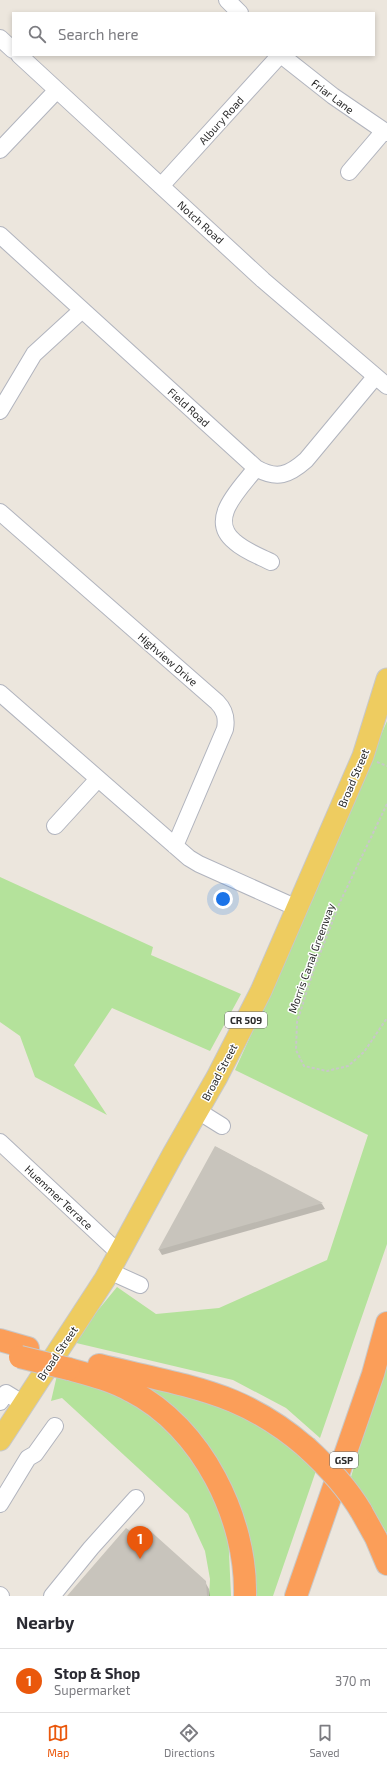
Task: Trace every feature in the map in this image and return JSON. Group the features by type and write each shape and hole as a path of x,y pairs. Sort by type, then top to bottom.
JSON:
{"highway":[{"name":"GSP","path":"296,1596 370,1382 387,1323"},
{"path":"0,1340 16,1352 190,1388 232,1401 267,1419 306,1446 331,1470 361,1511 376,1538 387,1564"},
{"path":"72,1364 132,1391 162,1412 188,1437 215,1478 236,1524 245,1574 245,1596"}],"main road":[{"name":"Broad Street","path":"0,1440 65,1343 109,1271 217,1077 261,991 363,756 387,679"}],"street":[{"path":"227,0 239,12"},
{"path":"0,38 12,49"},
{"name":"Notch Road","path":"20,56 263,280 381,382"},
{"name":"Albury Road","path":"162,186 279,56"},
{"name":"Friar Lane","path":"281,56 333,96 385,132"},
{"path":"0,150 56,90"},
{"path":"349,172 385,132"},
{"name":"Field Road","path":"0,235 256,468 267,475 276,476 288,473 298,467 381,382"},
{"path":"0,411 34,354 82,310"},
{"path":"256,468 226,509 224,522 226,530 233,541 271,562"},
{"name":"Highview Drive","path":"0,512 217,702 225,712 225,729 175,846"},
{"path":"0,693 175,846 199,864 297,908"},
{"path":"55,826 98,779"},
{"path":"198,1111 222,1126"},
{"name":"Huemmer Terrace","path":"0,1142 119,1253"},
{"path":"109,1271 140,1285"},
{"path":"2,1394 24,1404"},
{"path":"0,1504 28,1458 35,1454 56,1426"},
{"path":"52,1596 91,1548 136,1498"}],"path":[{"name":"Morris Canal Greenway","path":"387,804 340,902 313,972 296,1022 296,1050 304,1066 327,1072 348,1066 364,1052 387,1018"}],"green space":[{"path":"387,721 387,1244 320,1438 286,1408 233,1380 72,1342 117,1287 156,1314 219,1308 327,1260 368,1135 235,1070 270,993"},
{"path":"0,877 153,947 151,955 241,994 210,1051 112,1008 74,1065 107,1115 35,1077 20,1036 0,1022"},
{"path":"387,1352 387,1533 351,1477"},
{"path":"58,1371 88,1378 166,1421 196,1457 228,1532 231,1596 209,1596 210,1579 205,1551 188,1514 62,1398 51,1401"},
{"path":"123,1374 235,1405 318,1465 273,1596 250,1596 234,1495"}],"building":[{"path":"215,1146 323,1203 158,1250"},
{"path":"126,1528 139,1537 147,1528 206,1581 207,1596 67,1596"}],"place":[{"name":"Stop & Shop","path":"140,1559"}]}
